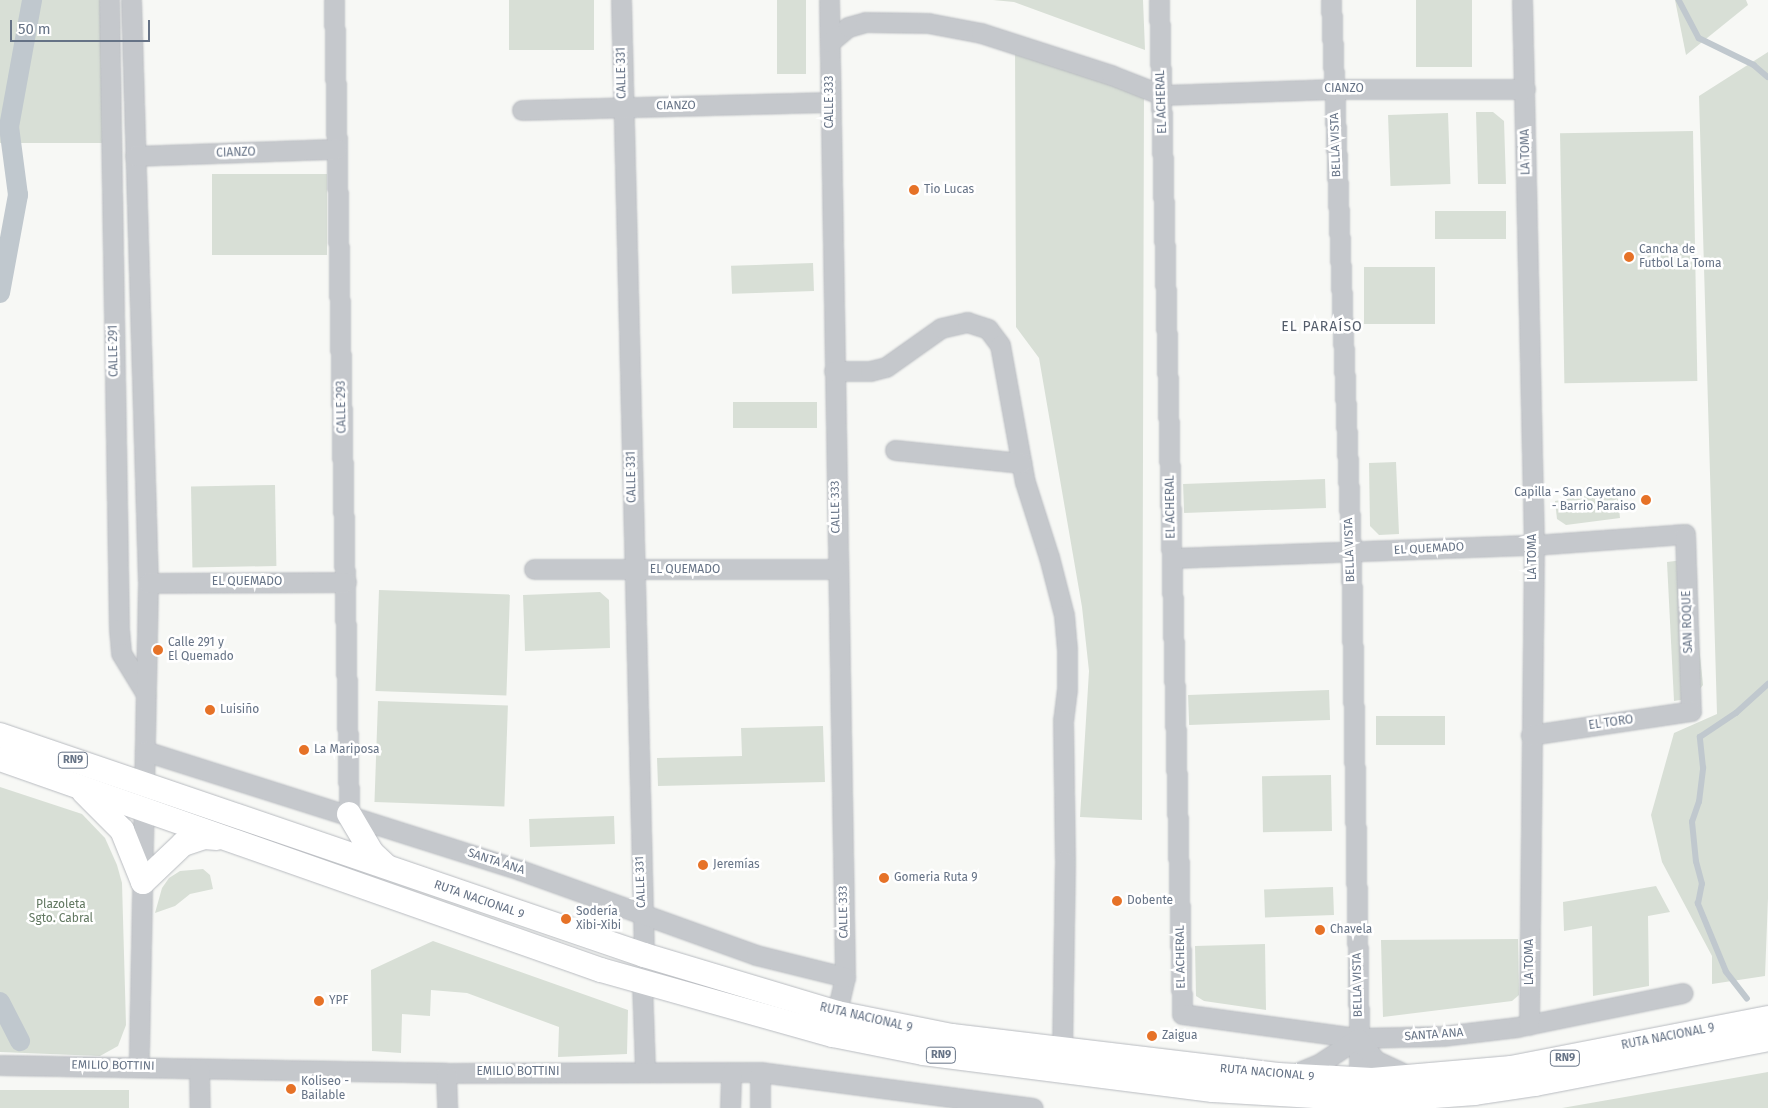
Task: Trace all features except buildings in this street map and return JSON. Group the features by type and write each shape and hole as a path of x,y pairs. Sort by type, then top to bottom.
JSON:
{"main road":[{"name":"RUTA NACIONAL 9","path":"0,735 145,796 224,838 642,983 833,1035 923,1053 1146,1083 1275,1096 1360,1090 1415,1078 1511,1068 1768,1018"},
{"name":"RUTA NACIONAL 9","path":"0,759 73,783 145,796 388,868 644,955 837,1013 952,1036 1062,1051 1290,1076 1360,1090 1415,1098 1528,1085 1768,1039"},
{"path":"73,783 105,810 122,830 143,882 183,844 204,837 224,838"},
{"path":"349,814 372,853 388,868"}],"street":[{"name":"CALLE 291","path":"109,0 119,628 121,653 146,695"},
{"path":"131,0 148,583 139,1066"},
{"name":"CALLE 293","path":"334,0 349,814"},
{"name":"CALLE 331","path":"621,0 644,955"},
{"path":"830,0 865,22"},
{"name":"CALLE 333","path":"830,0 836,569 845,977 837,1013"},
{"name":"EL ACHERAL","path":"1159,0 1182,1014"},
{"name":"BELLA VISTA","path":"1332,0 1351,553 1360,1090"},
{"name":"LA TOMA","path":"1522,0 1534,545 1529,1024"},
{"path":"830,42 848,27 865,22 928,22 981,33 1162,95"},
{"name":"CIANZO","path":"1162,95 1334,89 1525,89"},
{"name":"CIANZO","path":"522,110 830,102"},
{"name":"CIANZO","path":"135,156 338,149"},
{"path":"834,371 870,371 886,367 941,328 967,322 988,329 1000,345 1006,365 1021,463 1064,615 1068,650 1068,689 1063,720 1065,861 1062,1051"},
{"path":"895,450 1021,463"},
{"name":"EL QUEMADO","path":"1173,558 1534,545 1684,534"},
{"name":"SAN ROQUE","path":"1684,534 1691,711"},
{"name":"EL QUEMADO","path":"534,569 836,569"},
{"name":"EL QUEMADO","path":"148,583 346,582"},
{"name":"EL TORO","path":"1531,735 1691,711"},
{"name":"SANTA ANA","path":"145,751 349,814 642,913 756,955 845,977"},
{"path":"642,983 645,1072"},
{"name":"SANTA ANA","path":"1182,1014 1358,1038 1442,1036 1529,1024 1683,993"},
{"path":"1290,1076 1319,1064 1358,1038 1375,1060 1415,1078"},
{"name":"EMILIO BOTTINI","path":"0,1065 446,1073 760,1072 949,1102 1033,1108"},
{"path":"199,1069 200,1108"},
{"path":"730,1072 730,1108"},
{"path":"760,1072 760,1108"},
{"path":"446,1073 447,1108"}],"green space":[{"path":"0,0 106,0 106,143 0,143"},
{"path":"509,0 594,0 594,50 509,50"},
{"path":"777,0 806,0 806,74 777,74"},
{"path":"993,0 1143,0 1145,50 1014,2"},
{"path":"1416,0 1472,0 1472,67 1416,67"},
{"path":"1675,0 1746,0 1748,5 1686,55"},
{"path":"1015,44 1144,90 1142,820 1080,817 1089,671 1082,607 1039,358 1016,327"},
{"path":"1768,52 1768,898 1765,976 1712,984 1712,956 1662,862 1651,815 1674,733 1717,714 1699,96"},
{"path":"1476,112 1493,112 1504,121 1506,184 1478,184"},
{"path":"1448,113 1450,184 1391,186 1388,115"},
{"name":"Cancha de Futbol La Toma","path":"1693,131 1697,381 1564,383 1560,133"},
{"path":"212,174 327,174 327,255 212,255"},
{"path":"1435,211 1506,211 1506,239 1435,239"},
{"path":"813,263 814,291 732,294 731,266"},
{"path":"1364,267 1435,267 1435,324 1364,324"},
{"path":"733,402 817,402 817,428 733,428"},
{"path":"1396,462 1399,534 1379,535 1370,526 1369,463"},
{"path":"1325,479 1326,508 1184,513 1183,484"},
{"path":"275,485 276,566 192,567 191,486"},
{"path":"1617,491 1620,518 1566,525 1557,519 1555,501"},
{"path":"1683,560 1691,566 1703,685 1693,698 1674,701 1667,562"},
{"path":"379,590 510,595 506,696 375,691"},
{"path":"600,592 609,600 610,648 525,651 523,595"},
{"path":"1329,690 1330,720 1189,725 1188,695"},
{"path":"378,701 508,706 504,806 374,802"},
{"path":"1376,716 1445,716 1445,745 1376,745"},
{"path":"823,726 825,782 658,786 657,758 742,756 741,728"},
{"path":"1331,775 1332,831 1263,832 1262,776"},
{"name":"Plazoleta Sgto. Cabral","path":"0,787 82,814 105,838 117,865 122,883 126,1025 118,1046 100,1056 0,1052"},
{"path":"614,816 615,844 530,847 529,819"},
{"path":"203,869 210,875 213,889 190,894 175,906 155,913 162,888 169,878 180,871"},
{"path":"1656,886 1670,912 1648,916 1649,986 1593,996 1592,926 1564,931 1563,902"},
{"path":"1333,887 1334,915 1265,917 1264,889"},
{"path":"1518,939 1519,995 1512,1001 1383,1017 1381,940"},
{"path":"433,941 628,1010 627,1054 558,1057 559,1027 467,993 431,990 430,1016 402,1014 401,1053 372,1051 371,970"},
{"path":"1265,944 1266,1010 1204,1001 1196,996 1195,946"},
{"path":"1768,1072 1768,1108 1562,1108"},
{"path":"0,1090 129,1090 129,1108 0,1108"}],"waterway":[{"path":"0,293 18,195 9,127 32,0"},
{"path":"1679,0 1699,38 1754,65 1768,77"},
{"path":"1747,999 1726,972 1698,904 1702,884 1696,862 1692,822 1699,802 1703,768 1700,737 1736,713 1768,684"},
{"path":"0,1002 20,1041"}],"place":[{"name":"Tio Lucas","path":"914,190"},
{"name":"Cancha de Futbol La Toma","path":"1629,257"},
{"name":"Capilla - San Cayetano - Barrio Paraiso","path":"1646,500"},
{"name":"Calle 291 y El Quemado","path":"158,650"},
{"name":"Luisiño","path":"210,710"},
{"name":"La Mariposa","path":"304,750"},
{"name":"Jeremías","path":"703,865"},
{"name":"Gomeria Ruta 9","path":"884,878"},
{"name":"Dobente","path":"1117,901"},
{"name":"Sodería Xibi-Xibi","path":"566,919"},
{"name":"Chavela","path":"1320,930"},
{"name":"YPF","path":"319,1001"},
{"name":"Zaigua","path":"1152,1036"},
{"name":"Koliseo - Bailable","path":"291,1089"}],"district":[{"name":"EL PARAÍSO","path":"1322,327"}]}
